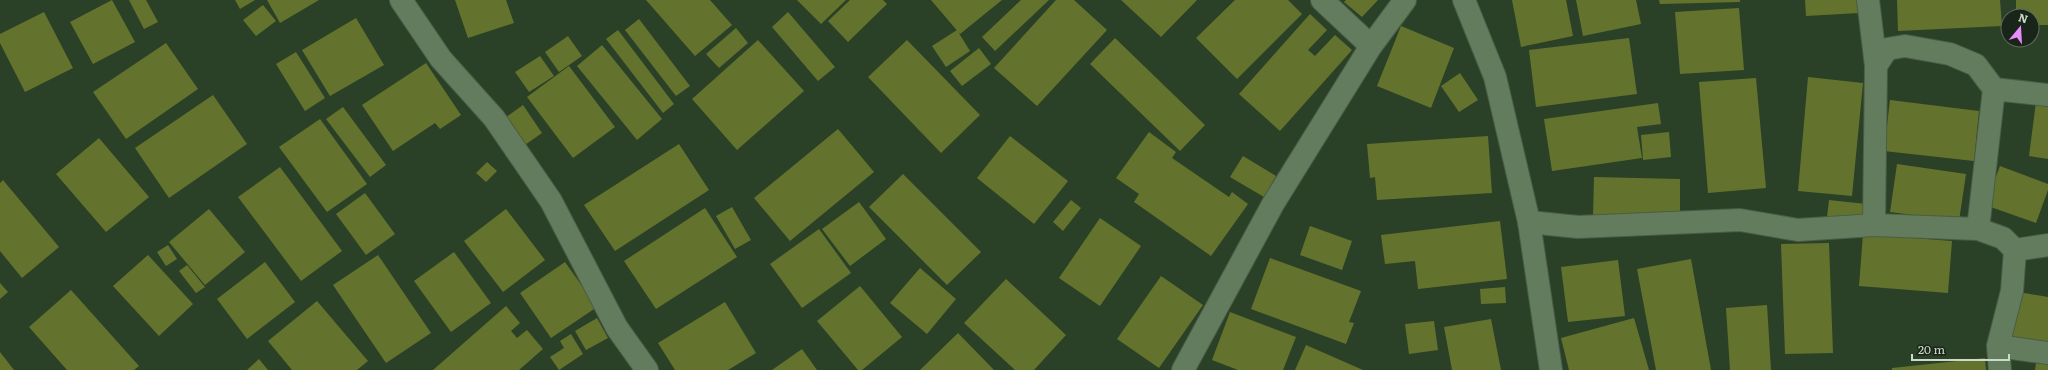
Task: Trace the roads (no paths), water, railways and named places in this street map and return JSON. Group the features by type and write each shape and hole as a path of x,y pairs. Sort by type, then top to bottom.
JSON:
{"street":[{"path":"401,0 441,59 494,118 551,201 617,328 647,370"},
{"path":"1322,0 1370,46"},
{"path":"1183,370 1273,204 1370,46 1406,0"},
{"path":"1464,0 1495,77 1529,222 1550,370"},
{"path":"1868,0 1876,66 1874,226"},
{"path":"1876,66 1887,49 1905,46 1950,54 1976,65 1994,89 1978,229"},
{"path":"1994,89 2048,95"},
{"path":"1529,222 1578,227 1740,220 1798,230 1874,226 1978,229 2004,238 2015,250 2012,291 1998,346 2000,370"},
{"path":"2015,250 2048,245"},
{"path":"1998,346 2048,354"}]}
